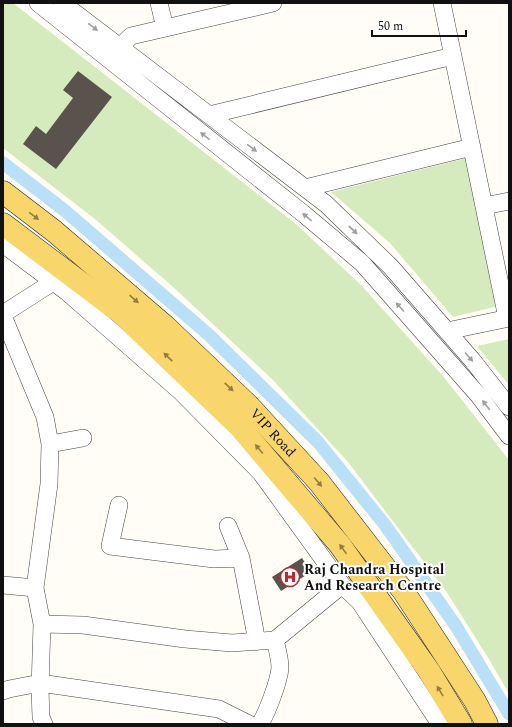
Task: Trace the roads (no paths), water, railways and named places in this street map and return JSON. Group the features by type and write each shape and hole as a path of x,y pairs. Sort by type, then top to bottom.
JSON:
{"main road":[{"name":"VIP Road","path":"3,192 54,231 165,326 248,405 319,482 404,592 475,701 487,724"},
{"name":"VIP Road","path":"3,224 122,313 239,426 340,544 429,671 461,724"}],"street":[{"path":"38,3 305,215 362,264 479,396 509,436"},
{"path":"62,3 326,204 391,267 473,361 509,407"},
{"path":"159,3 165,28"},
{"path":"120,47 131,36 273,3"},
{"path":"442,3 508,318 447,331"},
{"path":"209,115 453,56"},
{"path":"305,188 472,147"},
{"path":"484,206 509,201"},
{"path":"3,244 73,297 180,391 261,473 342,585 360,602 440,724"},
{"path":"44,724 42,717 40,683 42,624 35,588 49,484 50,444 45,417 3,315 53,282"},
{"path":"50,444 84,438"},
{"path":"119,505 110,546 214,559 241,558"},
{"path":"228,526 241,558 255,631 255,642"},
{"path":"3,585 35,588"},
{"path":"42,624 83,625 185,639 232,643 274,640 342,585"},
{"path":"260,724 267,714 280,670 280,659 274,640"},
{"path":"3,691 40,683 219,709 249,724"}],"waterway":[{"path":"3,163 64,210 209,335 318,442 385,525 456,626 509,714"}],"place":[{"name":"Raj Chandra Hospital And Research Centre","path":"290,577"}]}
